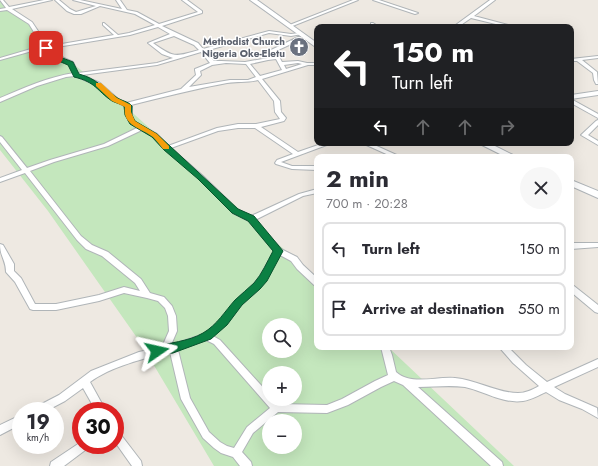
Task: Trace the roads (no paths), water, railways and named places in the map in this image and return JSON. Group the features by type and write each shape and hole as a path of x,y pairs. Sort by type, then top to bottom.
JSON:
{"main road":[{"path":"253,0 314,44"},
{"path":"489,146 506,154"},
{"path":"574,184 598,195"}],"street":[{"path":"0,10 50,0"},
{"path":"57,0 71,13 77,14 98,6"},
{"path":"75,0 136,13 158,26 196,44 212,62"},
{"path":"118,0 125,10"},
{"path":"0,59 49,47 117,36 158,26 201,12 184,0"},
{"path":"289,26 356,0"},
{"path":"375,0 416,13"},
{"path":"459,24 493,0"},
{"path":"1,2 31,22 42,41 49,47"},
{"path":"470,16 500,24"},
{"path":"104,24 117,36"},
{"path":"0,100 39,84 65,76 88,76 157,64 269,32 302,35"},
{"path":"174,34 150,43 164,53 178,58"},
{"path":"285,71 273,54 274,50 302,35"},
{"path":"49,47 47,51 70,64 77,76"},
{"path":"574,60 598,57"},
{"path":"183,90 199,75 197,70 212,62 224,61 246,63 267,58 276,58"},
{"path":"579,60 595,72 598,83"},
{"path":"280,64 298,62 314,64"},
{"path":"167,148 217,130 238,126 256,126 280,121 282,118 278,112 277,101 246,63"},
{"path":"88,76 115,99 127,104 183,90 225,82 244,82 308,64"},
{"path":"574,97 598,93"},
{"path":"574,103 598,116"},
{"path":"127,104 129,106 128,115 132,123 154,135 201,177 235,211 251,218 278,251 294,259 314,280"},
{"path":"598,122 584,135 598,143"},
{"path":"256,126 297,154"},
{"path":"0,180 26,170 106,145 142,128"},
{"path":"0,138 79,238 94,250 105,254 138,281 148,295"},
{"path":"314,168 282,166 278,163 279,161 320,146"},
{"path":"372,146 391,154"},
{"path":"251,218 301,195 314,192"},
{"path":"574,246 598,245"},
{"path":"0,247 10,264 10,272 18,280 33,307 56,306 99,298 124,290 148,295 165,302 172,316 173,331 169,349 186,398 206,435 225,450 236,453 247,466"},
{"path":"54,402 94,374 139,356 169,349 207,336 224,322 239,302 257,286 278,251"},
{"path":"574,290 598,310"},
{"path":"207,336 217,342 276,408"},
{"path":"386,350 390,358 390,376"},
{"path":"506,350 520,365 547,387 560,396 592,409 598,414"},
{"path":"390,376 406,382 465,383 499,394 523,397 598,363"},
{"path":"236,453 250,430 276,408 327,409 335,407 351,400 390,376"},
{"path":"84,381 96,402"},
{"path":"406,382 498,466"},
{"path":"0,430 12,424"},
{"path":"124,447 137,465"},
{"path":"55,466 72,454"}],"place":[{"name":"Methodist Church Nigeria Oke-Eletu","path":"299,47"}]}
